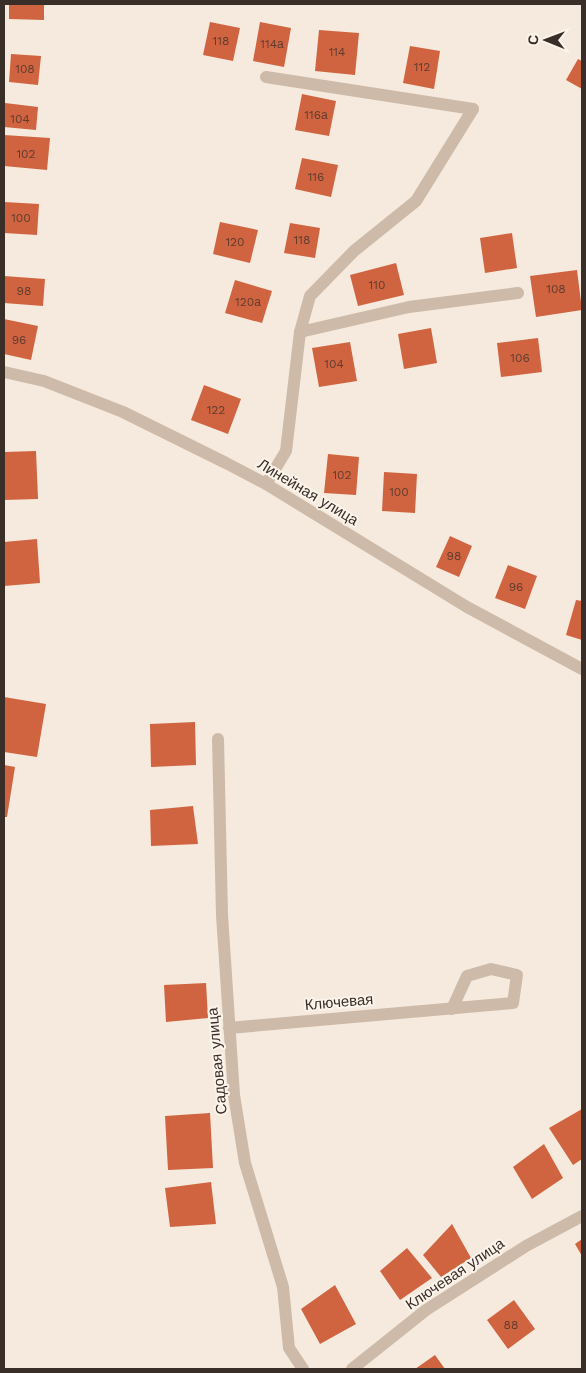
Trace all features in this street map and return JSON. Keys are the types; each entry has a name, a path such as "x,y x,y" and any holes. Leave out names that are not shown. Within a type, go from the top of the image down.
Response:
{"street":[{"path":"266,77 473,109 416,201 354,251 310,296 300,332 286,451 266,484"},
{"path":"300,332 409,307 518,293"},
{"name":"Линейная улица","path":"4,372 44,381 123,412 266,484 467,607 582,670"},
{"name":"Садовая улица","path":"218,739 222,915 234,1096 245,1163 283,1288 289,1348 303,1369"},
{"name":"Ключевая","path":"229,1028 452,1009 513,1003 517,975 491,969 467,976 452,1009"},
{"name":"Ключевая улица","path":"352,1369 426,1310 526,1246 582,1216"}],"building":[{"path":"9,4 44,4 44,20 9,19"},
{"path":"210,22 240,28 233,61 203,55"},
{"path":"260,22 291,28 284,67 253,61"},
{"path":"319,30 359,33 355,75 315,71"},
{"path":"410,46 440,51 434,89 403,83"},
{"path":"11,54 41,56 38,85 9,82"},
{"path":"578,59 582,61 582,89 566,80"},
{"path":"302,94 336,101 329,136 295,130"},
{"path":"5,103 38,107 36,130 4,127"},
{"path":"4,135 50,138 47,170 4,166"},
{"path":"302,158 338,165 331,197 295,189"},
{"path":"4,202 39,204 37,235 4,233"},
{"path":"220,222 258,230 250,263 213,254"},
{"path":"290,223 320,228 315,258 284,253"},
{"path":"512,233 517,268 485,273 480,238"},
{"path":"396,263 404,295 358,306 350,275"},
{"path":"577,270 582,310 536,317 530,276"},
{"path":"4,276 45,279 43,306 4,303"},
{"path":"235,280 272,291 262,323 225,313"},
{"path":"4,319 38,326 31,360 4,354"},
{"path":"431,328 437,363 404,369 398,334"},
{"path":"538,338 542,372 501,377 497,343"},
{"path":"350,342 357,381 319,387 312,348"},
{"path":"204,385 241,399 228,434 191,420"},
{"path":"36,451 38,499 4,500 4,452"},
{"path":"328,454 359,457 356,495 324,493"},
{"path":"384,472 417,474 415,513 382,511"},
{"path":"450,536 472,546 459,577 436,567"},
{"path":"37,539 40,583 4,586 4,542"},
{"path":"508,565 537,576 525,609 495,598"},
{"path":"576,600 582,601 582,640 566,635"},
{"path":"4,697 46,704 37,757 4,752"},
{"path":"195,722 196,765 151,767 150,724"},
{"path":"4,765 15,767 7,817 4,817"},
{"path":"193,806 198,844 151,846 150,810"},
{"path":"206,983 208,1018 166,1022 164,985"},
{"path":"582,1109 582,1159 573,1165 549,1128"},
{"path":"210,1113 213,1168 168,1170 165,1116"},
{"path":"544,1144 563,1178 532,1199 513,1167"},
{"path":"211,1182 216,1224 170,1227 165,1188"},
{"path":"452,1224 471,1258 441,1277 423,1255"},
{"path":"582,1239 582,1256 575,1244"},
{"path":"407,1248 432,1278 400,1300 380,1271"},
{"path":"335,1285 356,1324 320,1344 301,1309"},
{"path":"514,1300 535,1329 508,1349 487,1320"},
{"path":"435,1355 445,1369 415,1369"}]}
